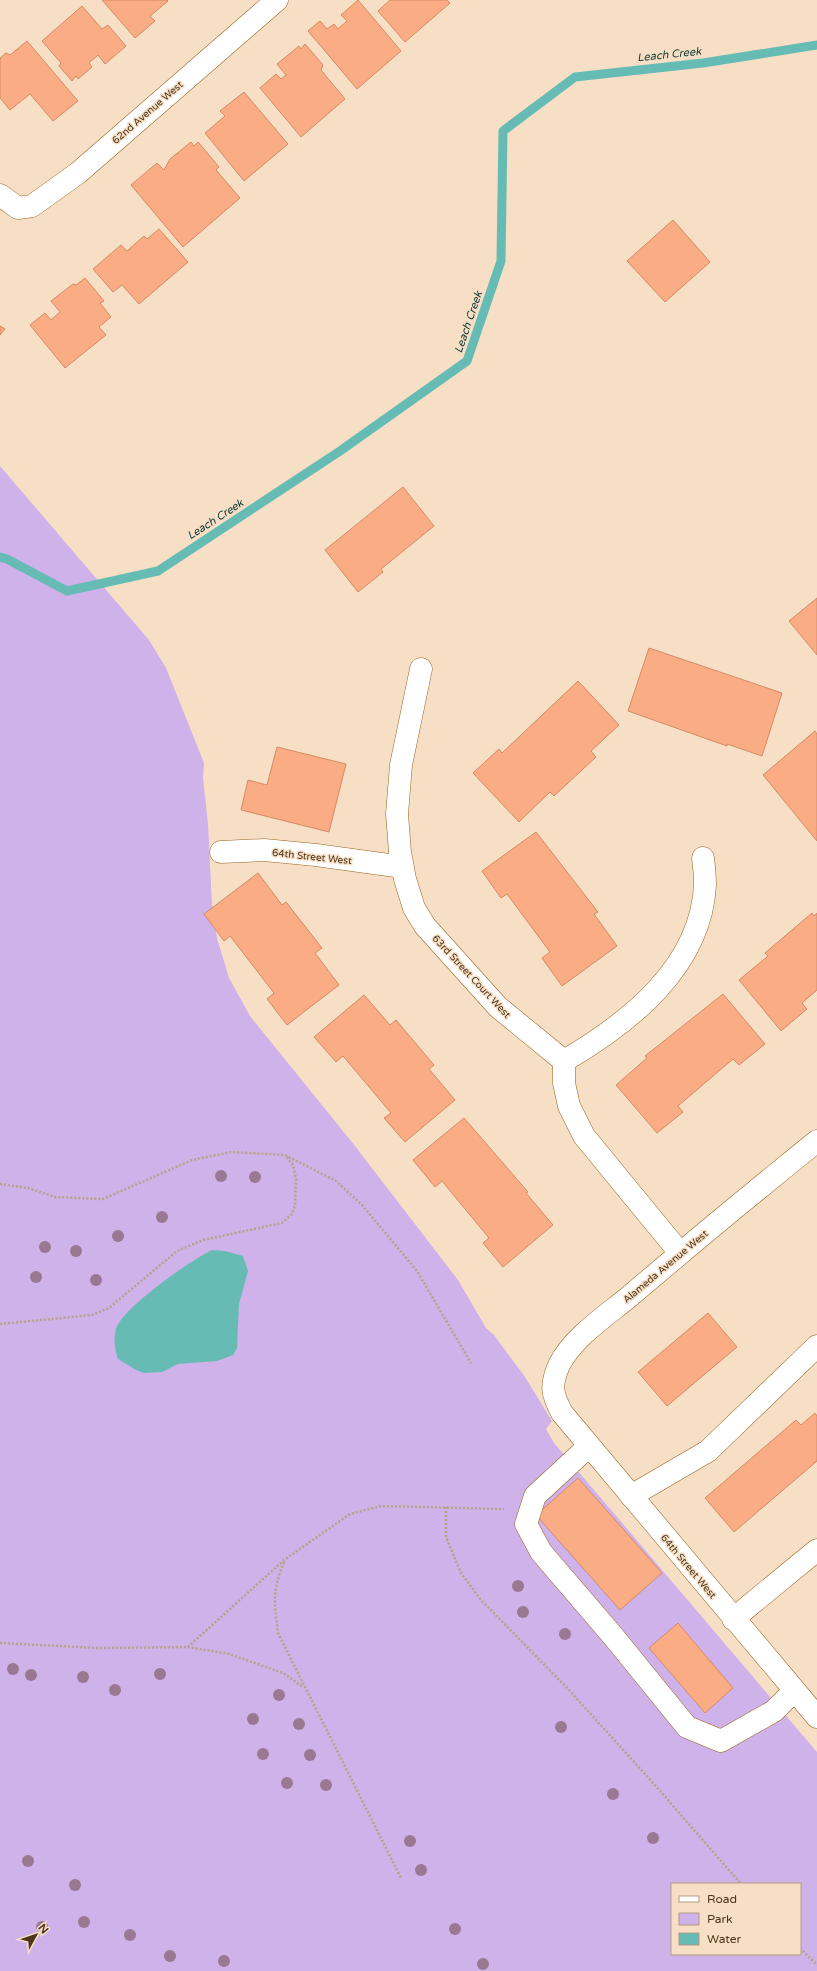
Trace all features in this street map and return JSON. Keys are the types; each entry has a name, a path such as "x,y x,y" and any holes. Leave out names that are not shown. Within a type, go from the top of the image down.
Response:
{"street":[{"name":"62nd Avenue West","path":"5,200 18,208 32,206 78,173 277,0"},
{"name":"63rd Street Court West","path":"421,669 401,764 397,814 403,867 414,908 425,926 498,1007 564,1061"},
{"name":"64th Street West","path":"221,852 271,851 316,855 403,867"},
{"path":"680,1253 584,1136 569,1106 564,1083 564,1061 628,1018 659,988 676,968 692,938 701,909 705,885 703,858"},
{"name":"Alameda Avenue West","path":"562,1413 553,1396 553,1382 560,1365 574,1344 680,1253 817,1141"},
{"path":"631,1496 708,1450 817,1346"},
{"name":"64th Street West","path":"562,1413 733,1619 817,1717"},
{"path":"589,1446 535,1496 526,1524 541,1552 613,1636 687,1727 722,1741 774,1711 794,1691"},
{"path":"733,1619 817,1550"}],"path":[{"path":"0,1184 28,1188 55,1197 103,1199 192,1160 231,1152 285,1154 336,1181 362,1205 417,1271 470,1363"},
{"path":"0,1324 92,1315 109,1308 177,1251 203,1240 282,1223 292,1214 295,1206 296,1179 293,1165 285,1154"},
{"path":"188,1647 284,1560 350,1514 381,1506 504,1509"},
{"path":"446,1507 446,1537 461,1573 481,1600 588,1712 740,1883"},
{"path":"284,1560 278,1577 274,1601 278,1633 401,1878"},
{"path":"0,1643 98,1648 188,1647 229,1654 283,1673 304,1687"},
{"path":"801,1949 817,1964"}],"green space":[{"path":"0,466 149,640 166,668 204,763 203,778 208,824 212,905 217,938 229,978 250,1016 355,1146 458,1280 486,1328 494,1335 525,1377 552,1421 546,1429 554,1443 817,1752 817,1971 0,1971"}],"water":[{"path":"212,1250 225,1251 243,1256 248,1271 239,1304 237,1348 233,1355 217,1361 178,1364 162,1372 144,1373 118,1359 115,1348 115,1337 116,1329 121,1320 143,1297 158,1285 202,1255"}],"building":[{"path":"102,0 168,1 150,16 155,21 135,38"},
{"path":"358,0 401,51 357,89 308,31 320,21 327,29 334,24 338,29 347,21 341,15"},
{"path":"390,0 447,0 450,3 405,42 378,11"},
{"path":"82,6 102,29 108,25 126,46 105,64 98,55 89,63 92,67 78,79 76,76 72,81 59,66 61,63 42,41"},
{"path":"27,41 78,101 53,121 30,94 10,110 0,98 0,58 6,53 10,55"},
{"path":"305,44 323,65 321,70 345,99 301,137 260,88 276,74 281,79 286,75 277,64 299,46 301,49"},
{"path":"244,92 288,144 244,181 205,133 225,116 220,111"},
{"path":"191,142 194,146 198,142 219,167 216,170 240,198 183,247 131,185 157,163 164,170 170,159"},
{"path":"673,220 710,262 665,302 627,261"},
{"path":"159,229 188,262 139,304 122,285 113,292 93,269 121,245 127,251 144,236 147,239"},
{"path":"85,278 104,301 100,303 111,317 99,327 106,335 65,368 30,325 45,313 51,320 60,312 51,301 73,284 76,285"},
{"path":"0,326 5,329 0,335"},
{"path":"403,487 434,526 381,569 383,572 358,592 325,550"},
{"path":"817,598 817,655 789,621"},
{"path":"649,648 782,693 762,756 727,744 727,746 628,711"},
{"path":"578,681 619,725 591,751 596,757 554,796 550,792 519,822 473,773 499,749 502,753"},
{"path":"815,731 817,734 817,841 763,775"},
{"path":"277,747 346,764 329,832 241,810 248,780 267,785"},
{"path":"536,832 598,912 594,914 617,946 562,986 542,958 550,952 507,894 501,898 482,871"},
{"path":"258,873 282,905 286,902 322,948 315,953 339,985 287,1025 267,999 274,993 230,936 224,941 204,914"},
{"path":"812,913 814,916 817,913 817,990 802,1003 807,1009 781,1031 739,980 768,956 765,953"},
{"path":"723,994 765,1044 739,1065 733,1059 678,1106 683,1112 657,1133 616,1085 647,1058 645,1056"},
{"path":"364,995 390,1025 396,1020 434,1065 429,1069 455,1100 405,1142 384,1118 391,1113 343,1056 336,1062 314,1037"},
{"path":"464,1118 528,1192 526,1193 553,1225 503,1267 483,1243 489,1238 442,1181 435,1187 413,1160"},
{"path":"708,1313 737,1347 667,1406 638,1372"},
{"path":"815,1413 817,1416 817,1461 734,1532 705,1498 796,1420 801,1425"},
{"path":"578,1478 662,1573 620,1610 536,1515"},
{"path":"678,1623 733,1688 705,1713 649,1648"}],"waterway":[{"name":"Leach Creek","path":"0,557 7,559 67,591 158,571 340,451 467,361 501,261 503,131 575,77 703,63 817,45"}]}
